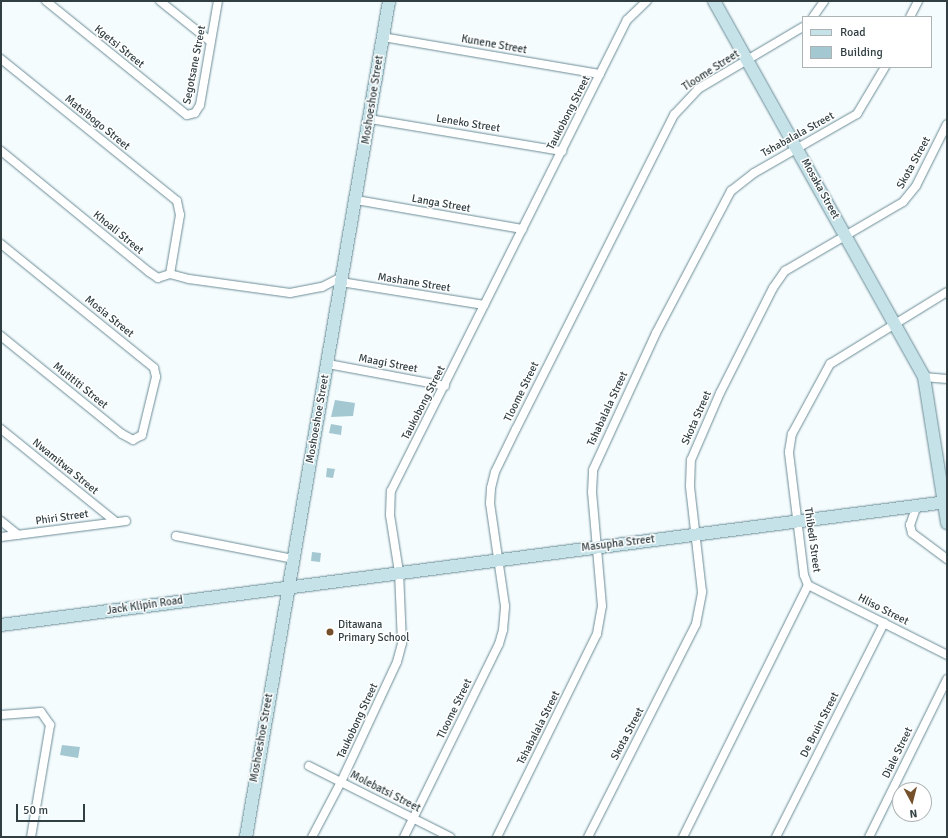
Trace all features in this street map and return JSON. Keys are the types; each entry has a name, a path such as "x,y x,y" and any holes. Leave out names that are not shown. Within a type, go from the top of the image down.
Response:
{"street":[{"name":"Kgetsi Street","path":"46,1 178,109"},
{"path":"160,1 211,42"},
{"name":"Segotsane Street","path":"178,109 191,115 200,106 218,1"},
{"name":"Moshoeshoe Street","path":"246,837 389,1"},
{"name":"Taukobong Street","path":"312,837 342,782 397,662 403,625 399,572 390,497 627,20 647,1"},
{"name":"Mosaka Street","path":"714,1 846,234 893,323 924,377 945,502 947,523"},
{"path":"814,16 824,1"},
{"path":"910,16 918,1"},
{"name":"Tloome Street","path":"404,837 499,644 505,606 501,559 493,523 491,488 495,472 516,429 674,115 698,90 802,28"},
{"name":"Kunene Street","path":"383,37 600,74"},
{"name":"Matsibogo Street","path":"1,59 180,204 170,274"},
{"name":"Tshabalala Street","path":"497,837 597,634 602,606 592,492 593,470 658,329 731,191 754,173 857,114 884,68"},
{"name":"Leneko Street","path":"370,118 562,151"},
{"name":"Skota Street","path":"588,837 696,624 702,592 697,534 690,486 691,460 720,393 778,280 797,262 893,209 910,196 947,124"},
{"name":"Khoali Street","path":"1,151 149,272 158,278 170,274"},
{"name":"Langa Street","path":"356,200 523,229"},
{"name":"Mosia Street","path":"1,244 154,368 156,378 145,429"},
{"path":"170,274 189,279 290,293 322,288 342,280"},
{"name":"Mashane Street","path":"342,280 484,306"},
{"name":"Thibedi Street","path":"683,837 808,585 789,452 792,434 830,364 893,323 947,292"},
{"name":"Mutititi Street","path":"1,336 122,434 136,440 145,429"},
{"name":"Maagi Street","path":"328,364 444,386"},
{"path":"924,377 947,379"},
{"name":"Nwamitwa Street","path":"1,429 116,522"},
{"name":"Masupha Street","path":"288,587 945,502"},
{"path":"917,505 910,525 912,533 947,559"},
{"path":"1,521 18,535"},
{"name":"Phiri Street","path":"1,537 126,521"},
{"path":"176,536 293,559"},
{"name":"Hliso Street","path":"808,585 947,655"},
{"name":"Jack Klipin Road","path":"1,626 288,587"},
{"name":"De Bruin Street","path":"776,837 884,623"},
{"name":"Diale Street","path":"869,837 947,679"},
{"path":"1,715 41,712 50,725 31,837"},
{"name":"Molebatsi Street","path":"309,766 450,837"}],"building":[{"path":"335,400 355,403 353,416 331,417"},
{"path":"331,424 342,426 341,435 329,433"},
{"path":"327,468 335,469 333,478 326,477"},
{"path":"312,552 321,553 320,562 311,561"},
{"path":"62,745 80,747 78,758 60,755"}],"place":[{"name":"Ditawana Primary School","path":"330,632"}]}
